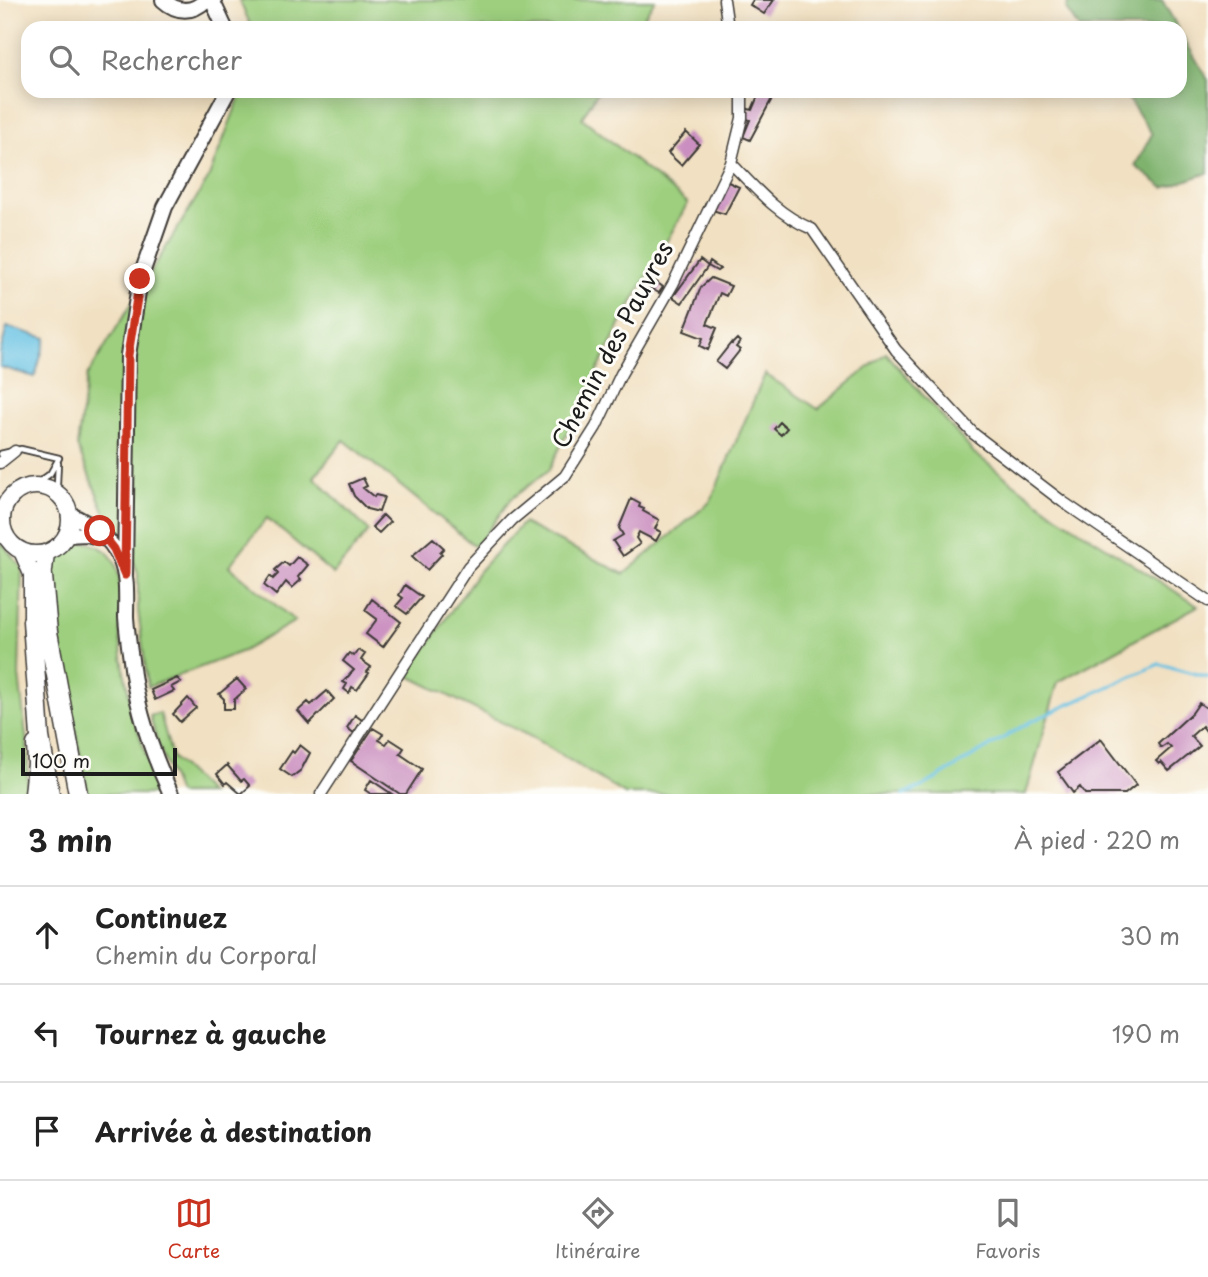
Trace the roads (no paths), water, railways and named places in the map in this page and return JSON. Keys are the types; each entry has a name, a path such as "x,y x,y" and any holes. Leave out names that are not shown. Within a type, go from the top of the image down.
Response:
{"highway":[{"path":"43,576 48,632 79,794"},
{"path":"33,621 40,737 50,794"}],"main road":[{"path":"33,486 44,487 59,495 69,514 70,525 58,546 46,553 34,554 22,551 7,539 1,528 2,508 15,493 33,486"},
{"path":"22,551 32,574 31,690 36,764 33,794"},
{"path":"46,553 40,624 42,686 47,734 59,794"}],"street":[{"path":"163,0 177,9 185,10 206,2 220,21"},
{"path":"724,0 727,21"},
{"path":"170,794 147,733 136,692 126,622 128,355 140,279 165,207 224,98"},
{"name":"Chemin des Pauvres","path":"321,794 468,567 512,520 565,476 596,427 621,374 673,284 731,163 742,118 742,98"},
{"path":"731,163 767,201 793,221 812,229 896,350 974,434 1063,502 1208,601"},
{"path":"0,463 15,451"},
{"path":"69,514 90,523 106,539 121,560 125,575"},
{"path":"66,535 87,534 106,539"}],"lane":[{"path":"0,454 20,449 59,458"},
{"path":"33,486 50,474 59,458"},
{"path":"59,458 59,495"}],"water":[{"path":"7,327 46,338 35,377 0,367 0,353"}],"waterway":[{"path":"904,794 922,787 1030,722 1159,664 1208,677"}]}
